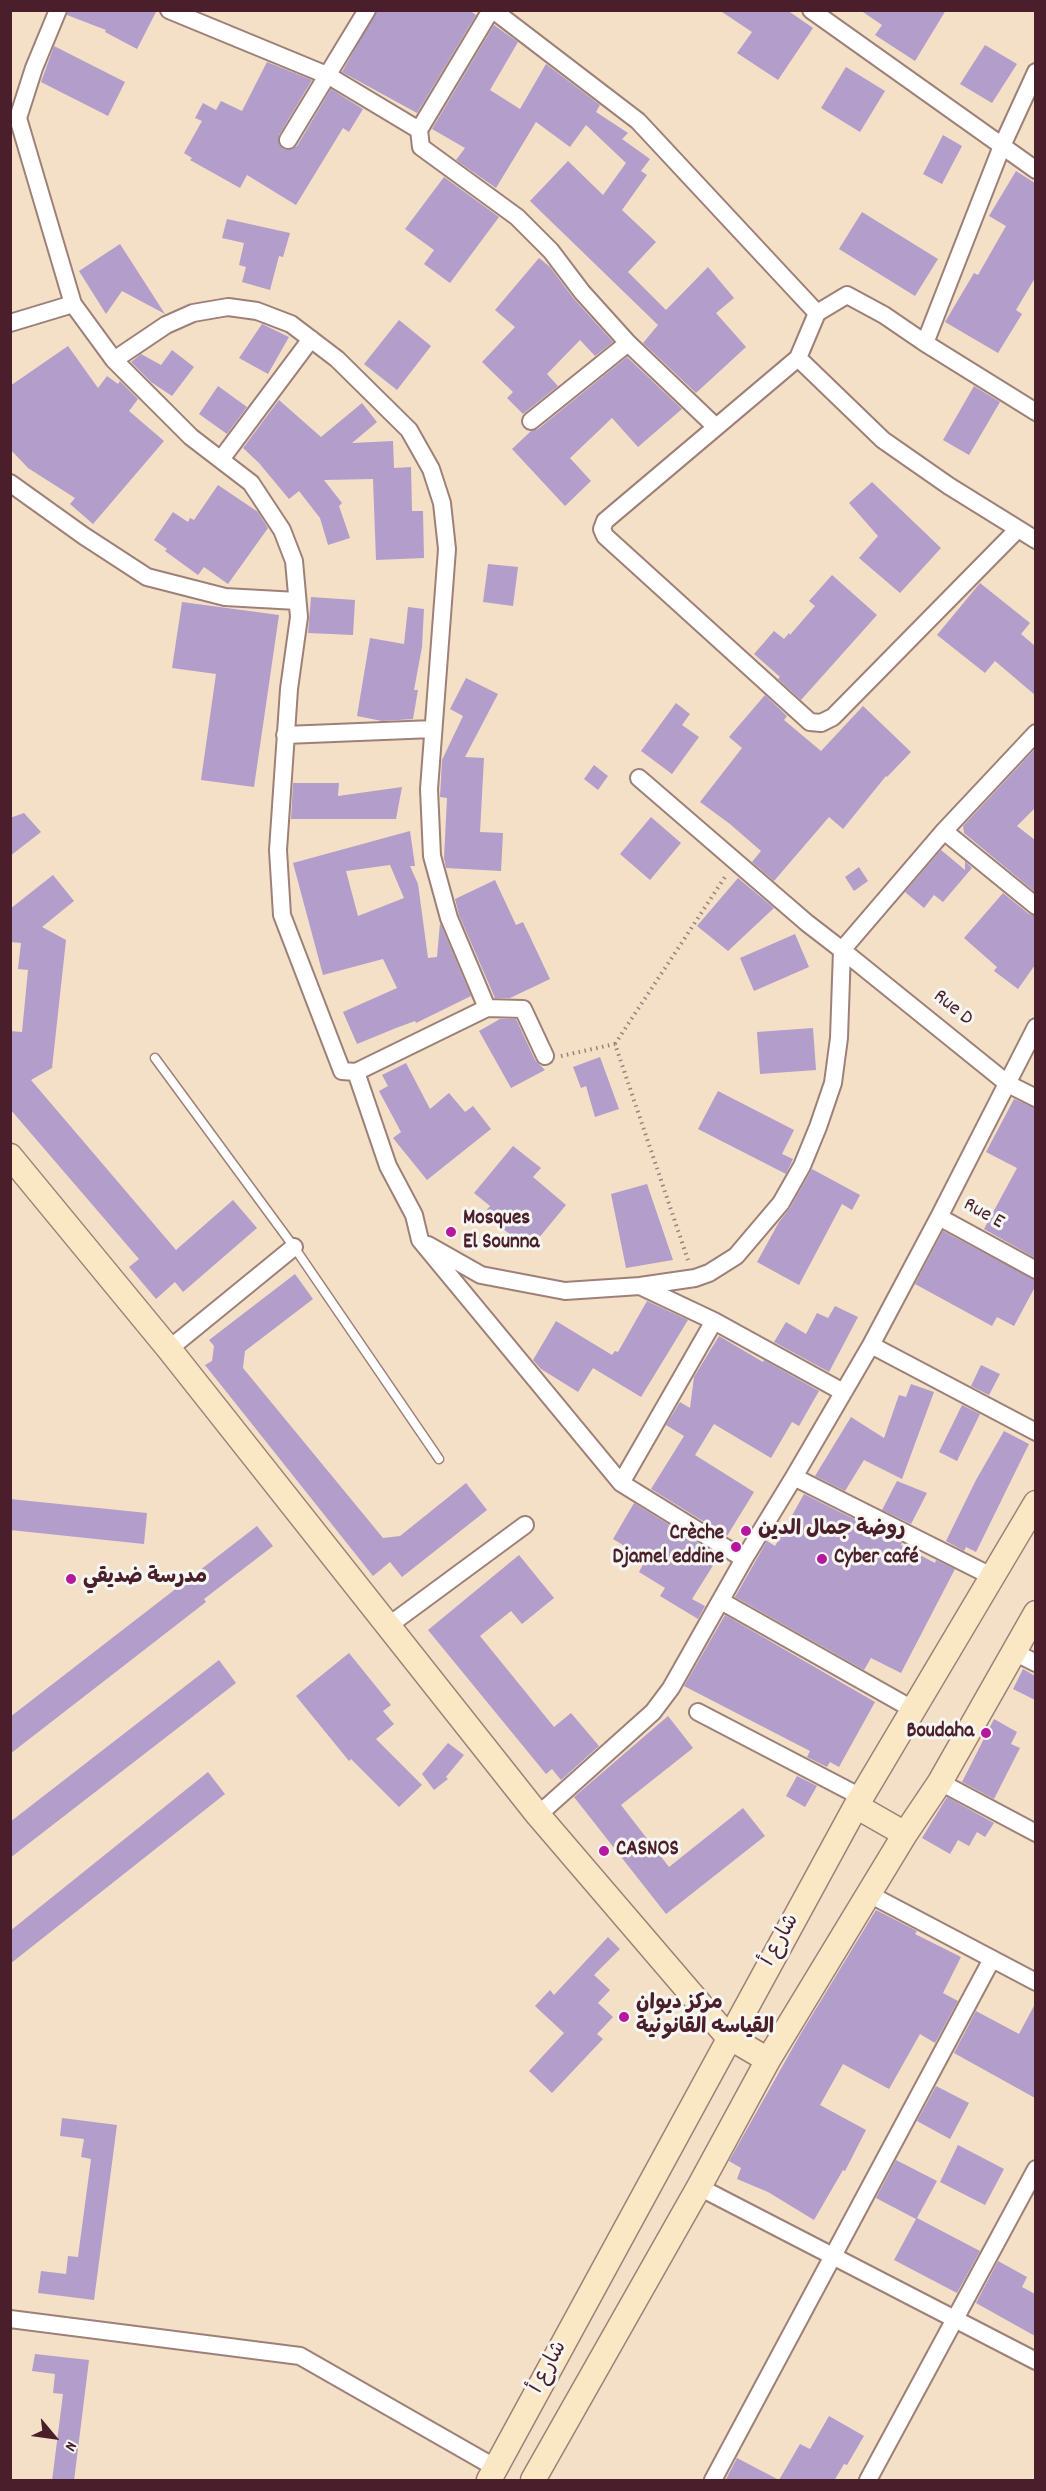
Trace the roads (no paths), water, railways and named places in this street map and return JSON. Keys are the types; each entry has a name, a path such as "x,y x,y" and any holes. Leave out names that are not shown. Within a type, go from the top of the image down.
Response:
{"street":[{"path":"58,10 34,68 18,118 74,304 114,360 192,437 222,458 251,483 282,530 294,561 298,618 285,735 278,850 282,915 342,1071 356,1072 487,1008 523,1009 545,1056"},
{"path":"169,10 329,76 419,130"},
{"path":"288,140 329,76 367,10"},
{"path":"716,427 628,344 582,292 551,251 517,217 421,147 419,130 492,10 638,121 817,313"},
{"path":"811,10 1035,170"},
{"path":"925,343 1002,146 1035,72"},
{"path":"1018,529 833,717 821,723 810,722 605,536 602,529 605,521 798,358 817,313 847,295 884,315 1035,412"},
{"path":"10,323 74,304"},
{"path":"114,360 166,325 194,313 228,307 257,311 291,324 337,359 409,430 431,469 442,502 447,549 429,789 432,856 450,918 487,1008"},
{"path":"222,458 311,339"},
{"path":"531,421 628,344"},
{"path":"798,358 883,440 949,486 1035,540"},
{"path":"10,483 84,536 147,577 225,597 297,601"},
{"path":"285,735 433,729"},
{"path":"420,1240 481,1275 566,1291 640,1286 694,1278 710,1273 742,1250 781,1203 802,1166 833,1083 839,1038 842,950 944,831 1035,733"},
{"name":"Rue D","path":"639,778 842,950 1008,1084 1035,1098"},
{"path":"944,831 1035,906"},
{"path":"538,1815 653,1712 671,1688 744,1558 795,1477 871,1345 1008,1084 1035,1027"},
{"path":"356,1072 388,1166 414,1215 420,1240 621,1483 744,1558"},
{"path":"10,1156 169,1349 538,1815 729,2037 768,2060"},
{"name":"Rue E","path":"939,1217 1035,1270"},
{"path":"169,1349 294,1247"},
{"path":"640,1286 714,1322 843,1392"},
{"path":"621,1483 714,1322"},
{"path":"871,1345 1035,1432"},
{"path":"795,1477 993,1577"},
{"name":"شارع أ","path":"492,2474 858,1802 1035,1503"},
{"path":"388,1626 525,1525"},
{"path":"721,1601 914,1710"},
{"name":"شارع أ","path":"533,2481 768,2060 905,1834 940,1782 1035,1613"},
{"path":"1014,1652 1035,1663"},
{"path":"698,1712 858,1802 905,1834"},
{"path":"940,1782 1035,1833"},
{"path":"869,1894 1035,1982"},
{"path":"713,2481 992,1959"},
{"path":"868,2481 1035,2169"},
{"path":"699,2187 1035,2361"},
{"path":"10,2319 300,2356 492,2474"}],"lane":[{"path":"155,1058 294,1247 439,1459"}],"place":[{"name":"Mosques El Sounna","path":"451,1232"},
{"name":"روضة جمال الدين","path":"746,1531"},
{"name":"Crèche Djamel eddine","path":"736,1547"},
{"name":"Cyber café","path":"822,1559"},
{"name":"مدرسة ضديقي","path":"71,1579"},
{"name":"Boudaha","path":"986,1733"},
{"name":"CASNOS","path":"604,1851"},
{"name":"مركز ديوان القياسه القانونية","path":"624,2017"}]}
